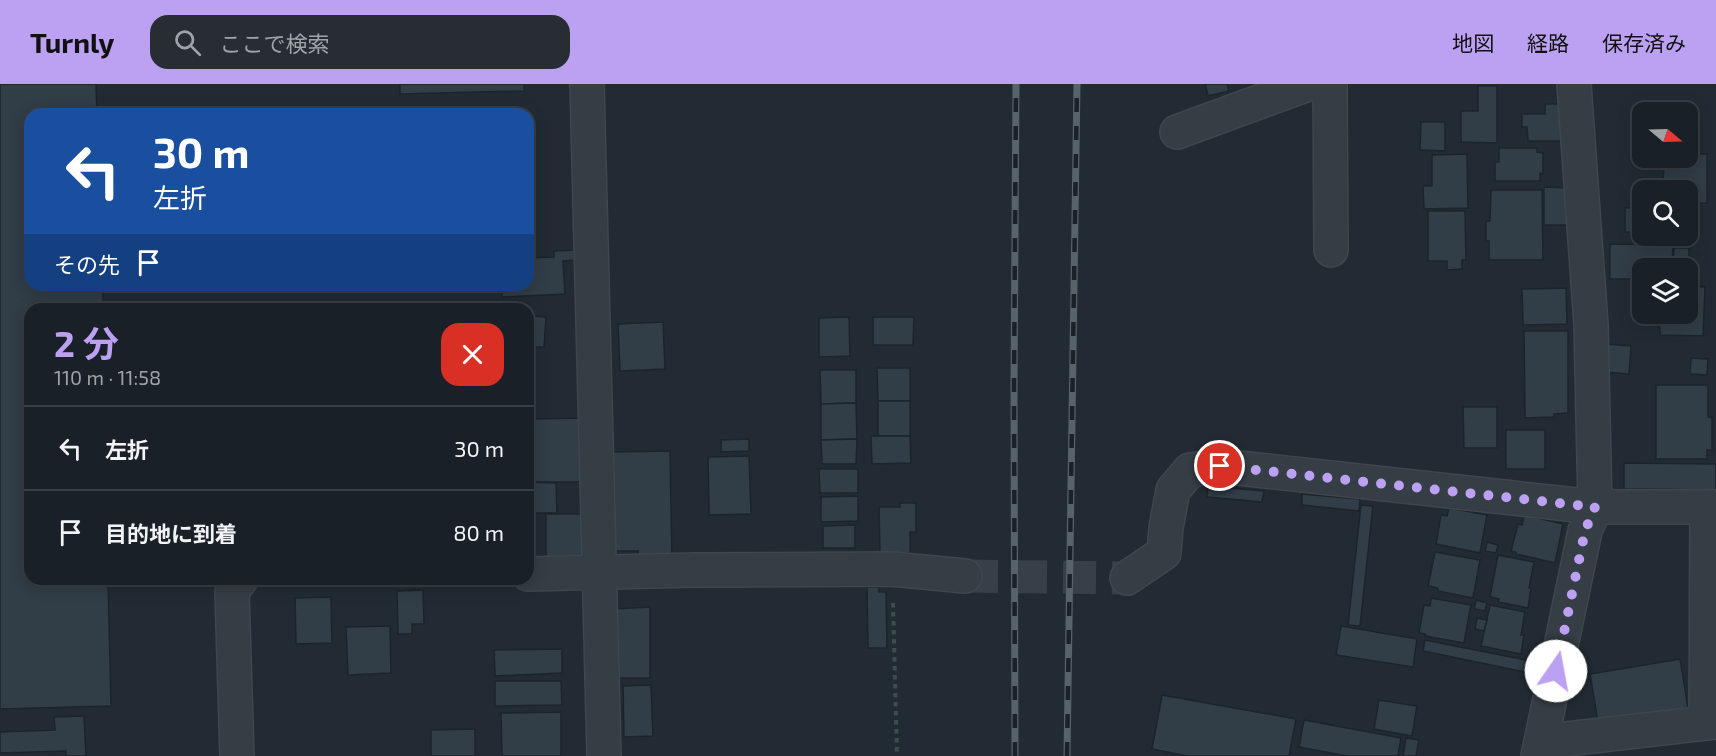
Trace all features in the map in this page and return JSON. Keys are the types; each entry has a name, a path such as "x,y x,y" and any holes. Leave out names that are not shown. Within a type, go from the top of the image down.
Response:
{"street":[{"path":"587,84 604,756"},
{"path":"1177,132 1308,84"},
{"path":"1330,84 1331,250"},
{"path":"1126,578 1164,554 1173,490 1190,470 1220,466 1595,507 1711,507 1711,722 1540,749 1585,531 1595,507 1591,325 1574,84"},
{"path":"534,574 892,569 965,576"},
{"path":"236,585 232,592 237,756"}],"path":[{"path":"892,569 897,756"}],"building":[{"path":"0,84 96,84 97,108 24,108 24,291 103,291 103,303 24,303 24,585 108,585 111,706 0,709"},
{"path":"400,84 524,84 524,91 400,94"},
{"path":"1205,84 1227,84 1229,91 1208,96"},
{"path":"1478,86 1497,86 1497,143 1461,142 1461,111 1478,111"},
{"path":"1545,104 1564,104 1564,141 1528,141 1527,127 1522,127 1522,114 1545,114"},
{"path":"1421,122 1445,122 1445,151 1420,150"},
{"path":"1499,148 1537,148 1537,152 1543,153 1543,174 1540,173 1540,181 1495,181 1495,162 1499,162"},
{"path":"1467,154 1468,208 1424,209 1423,186 1432,186 1432,155"},
{"path":"1698,154 1707,154 1707,203 1698,203 1698,180 1663,180 1664,168 1698,168"},
{"path":"1544,187 1570,188 1569,225 1544,225"},
{"path":"1491,190 1542,190 1543,260 1489,260 1486,221 1490,221"},
{"path":"1625,208 1632,208 1632,232 1625,232"},
{"path":"1428,211 1465,211 1466,260 1462,260 1462,269 1447,270 1447,261 1428,261"},
{"path":"1610,244 1673,246 1672,258 1632,258 1632,279 1610,279"},
{"path":"1674,248 1689,248 1689,258 1674,258"},
{"path":"576,250 576,260 563,261 565,294 502,297 502,291 534,291 534,258 554,257 554,251"},
{"path":"1698,287 1705,287 1703,336 1660,335 1659,324 1698,324"},
{"path":"1566,288 1567,324 1523,325 1522,289"},
{"path":"534,316 546,317 544,347 534,347"},
{"path":"849,317 850,356 819,357 819,318"},
{"path":"873,317 914,317 913,345 873,345"},
{"path":"663,322 665,369 620,371 618,324"},
{"path":"1524,331 1568,331 1568,413 1554,414 1554,417 1525,418"},
{"path":"1607,344 1631,346 1629,374 1605,372"},
{"path":"1691,358 1708,359 1707,375 1690,374"},
{"path":"877,368 910,368 910,401 878,401"},
{"path":"820,370 856,370 856,403 821,404"},
{"path":"1656,385 1708,385 1708,417 1712,417 1712,450 1707,450 1707,459 1656,459"},
{"path":"878,401 910,401 910,436 878,436"},
{"path":"856,403 857,439 821,440 821,404"},
{"path":"1463,407 1497,407 1497,448 1464,448"},
{"path":"583,418 583,482 534,482 534,419"},
{"path":"1506,430 1545,430 1545,469 1506,469"},
{"path":"871,436 910,436 911,463 872,464"},
{"path":"749,439 749,451 721,452 721,440"},
{"path":"857,439 856,464 822,464 821,440"},
{"path":"670,451 672,561 639,562 638,551 612,551 610,452"},
{"path":"749,456 751,514 709,515 708,457"},
{"path":"1624,463 1716,464 1716,490 1624,489"},
{"path":"819,469 858,469 858,493 820,493"},
{"path":"534,482 556,483 557,513 534,513"},
{"path":"1208,486 1264,491 1262,502 1207,497"},
{"path":"1302,494 1360,499 1359,511 1302,505"},
{"path":"858,496 858,521 821,522 821,497"},
{"path":"900,503 916,503 916,532 910,532 910,553 880,554 879,507 900,507"},
{"path":"1361,505 1373,506 1360,626 1348,625"},
{"path":"1449,508 1487,515 1480,553 1436,544 1441,515 1447,516"},
{"path":"546,514 585,514 585,557 546,557"},
{"path":"1524,515 1563,524 1555,563 1511,551 1518,524 1522,525"},
{"path":"855,525 855,548 823,548 823,526"},
{"path":"1487,542 1498,545 1496,553 1485,551"},
{"path":"1435,552 1480,560 1473,598 1438,591 1438,588 1428,586"},
{"path":"1498,555 1534,562 1528,608 1498,602 1499,599 1490,597"},
{"path":"867,587 879,587 879,592 886,592 887,648 868,648"},
{"path":"423,590 424,624 412,624 412,634 398,634 397,591"},
{"path":"331,597 332,643 296,644 295,598"},
{"path":"1431,598 1471,605 1464,643 1419,633 1424,605 1430,606"},
{"path":"1476,600 1487,603 1485,611 1474,609"},
{"path":"1490,605 1525,612 1521,635 1524,635 1521,654 1481,646"},
{"path":"650,607 650,678 612,678 613,609"},
{"path":"1477,618 1487,620 1484,631 1475,629"},
{"path":"390,626 391,673 348,675 346,627"},
{"path":"1341,626 1417,639 1413,667 1336,655"},
{"path":"1425,640 1541,663 1539,675 1423,651"},
{"path":"562,649 562,673 495,676 494,650"},
{"path":"1680,659 1688,708 1598,722 1590,674"},
{"path":"495,681 561,681 562,705 495,706"},
{"path":"651,685 653,736 624,737 623,686"},
{"path":"1162,695 1296,719 1289,756 1187,756 1152,749"},
{"path":"1379,700 1417,706 1412,736 1374,729"},
{"path":"561,712 561,756 502,756 501,713"},
{"path":"84,716 86,756 66,756 66,751 0,753 0,732 55,730 54,717"},
{"path":"1304,720 1401,738 1398,756 1347,756 1299,747"},
{"path":"475,729 475,756 431,756 431,730"},
{"path":"1406,738 1419,740 1416,756 1403,756"}],"tunnel":[{"path":"965,576 1127,578"}],"railway":[{"path":"1015,756 1016,84"},
{"path":"1067,756 1077,84"}],"route":[{"path":"1220,466 1595,507 1585,531 1556,671"}]}
